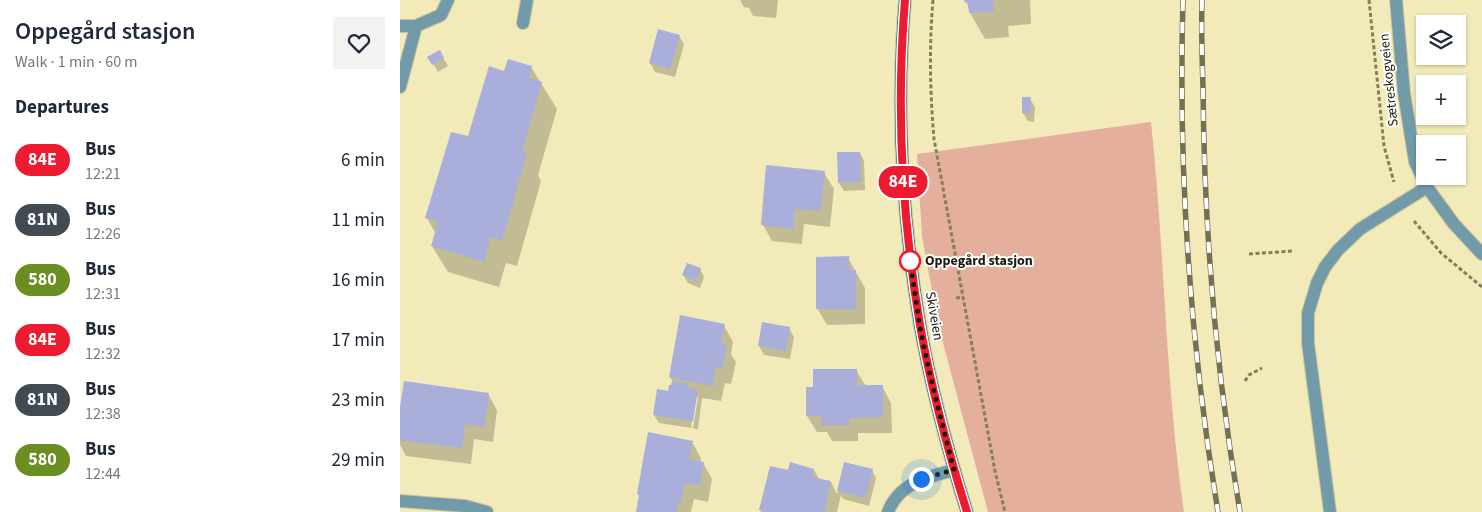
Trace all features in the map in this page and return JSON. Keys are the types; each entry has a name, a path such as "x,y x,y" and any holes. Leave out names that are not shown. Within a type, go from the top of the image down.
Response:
{"main road":[{"name":"Skiveien","path":"905,0 900,110 903,183 909,255 927,362 954,470 967,512"}],"street":[{"path":"400,26 416,26 441,15 448,0"},
{"path":"523,23 527,0"},
{"name":"Sætreskogveien","path":"1396,0 1404,93 1415,162 1427,187 1454,224 1482,254"},
{"path":"400,87 416,26"},
{"path":"1330,512 1308,343 1308,313 1317,283 1325,266 1338,250 1360,229 1427,187"},
{"path":"888,512 891,504 907,486 921,479 954,470"},
{"path":"400,501 465,506 487,512"}],"path":[{"path":"933,0 930,37 930,93 934,139 995,471 1005,512"},
{"path":"1249,254 1293,251"},
{"path":"956,298 963,297"},
{"path":"1245,381 1249,375 1262,368"}],"shaded area":[{"path":"1151,122 1173,415 1184,512 988,512 938,324 922,236 917,154"}],"building":[{"path":"964,0 993,0 994,11 969,13 968,2 965,3"},
{"path":"658,29 680,35 670,69 649,63"},
{"path":"440,50 444,58 432,65 427,57"},
{"path":"508,59 532,66 529,78 542,82 522,152 527,153 502,241 491,237 484,262 431,246 438,222 425,218 451,132 468,136 489,66 504,71"},
{"path":"1022,97 1031,97 1030,114 1022,113"},
{"path":"837,152 860,152 861,182 838,183"},
{"path":"766,165 825,171 821,211 795,209 793,229 761,225"},
{"path":"849,256 849,270 856,270 856,309 816,309 816,257"},
{"path":"687,263 701,268 696,281 682,275"},
{"path":"680,315 725,324 721,344 727,345 722,368 716,367 713,386 669,377"},
{"path":"762,322 790,327 786,351 758,346"},
{"path":"813,369 857,369 857,385 883,385 883,417 849,418 849,425 821,425 821,416 806,416 806,387 813,387"},
{"path":"404,381 489,393 484,427 465,424 462,448 400,440 400,407"},
{"path":"672,381 688,384 688,388 698,390 693,421 653,415 657,389 668,391"},
{"path":"648,432 693,441 689,459 704,462 699,486 685,483 681,502 678,502 677,512 636,512 639,495 637,494"},
{"path":"790,462 814,469 812,477 831,481 824,512 767,512 759,510 770,466 788,470"},
{"path":"844,462 873,469 865,498 837,491"}],"railway":[{"path":"1183,0 1182,128 1188,257 1200,385 1218,512"},
{"path":"1202,0 1204,140 1209,247 1224,407 1240,512"}],"bus line":[{"name":"84E","path":"905,0 902,29 900,110 903,183 909,255 920,326 935,397 967,512"}],"place":[{"name":"Oppegård stasjon","path":"910,261"}],"route":[{"path":"910,261 909,255 927,362 954,470 921,479"}]}
